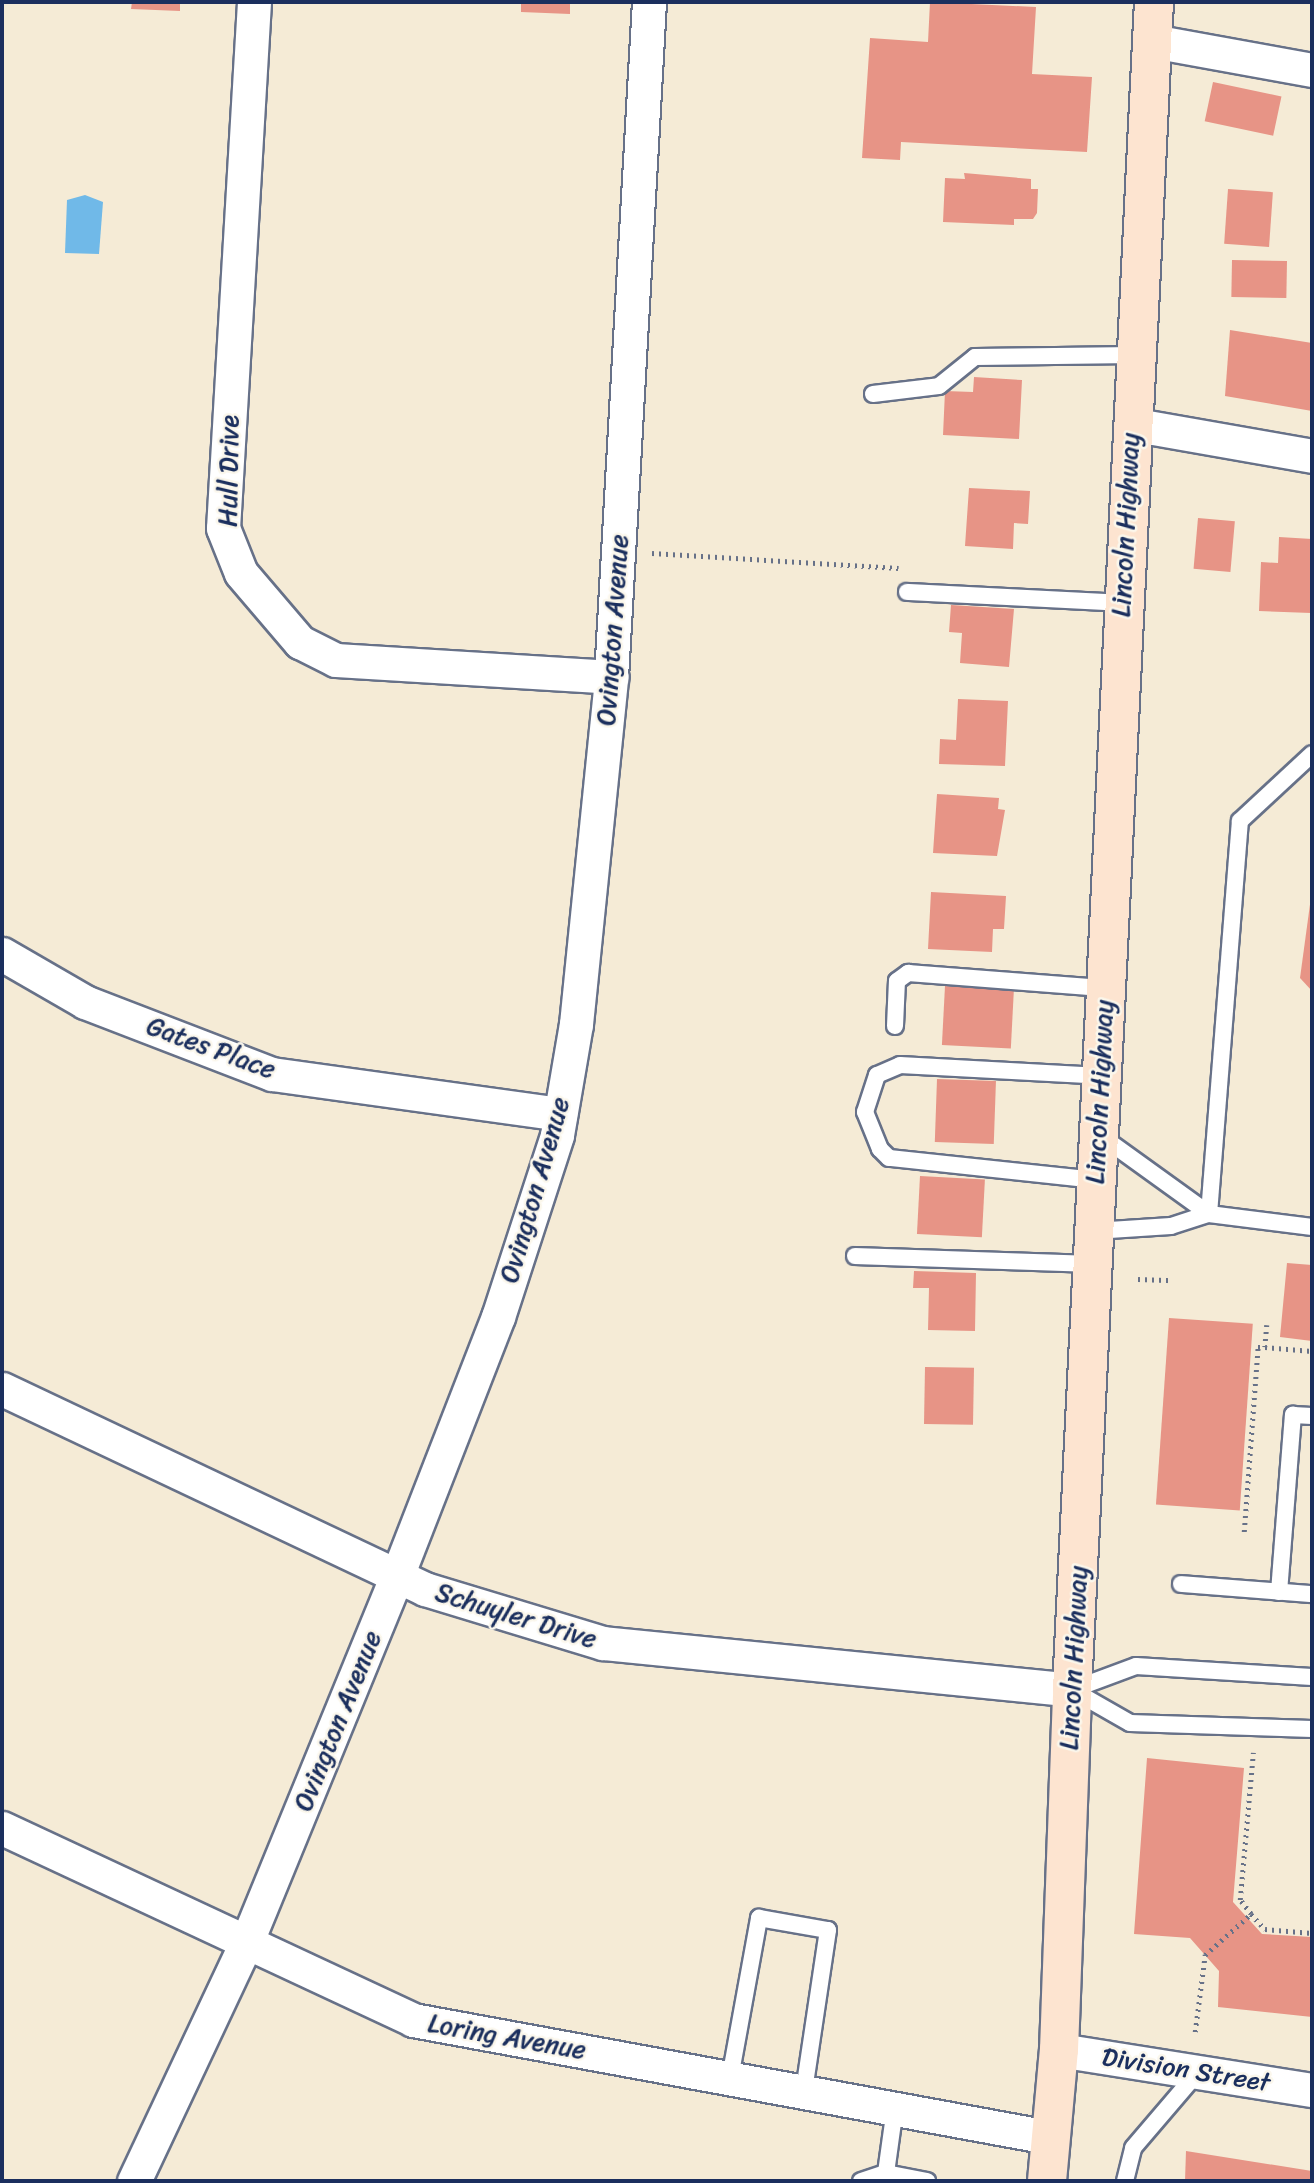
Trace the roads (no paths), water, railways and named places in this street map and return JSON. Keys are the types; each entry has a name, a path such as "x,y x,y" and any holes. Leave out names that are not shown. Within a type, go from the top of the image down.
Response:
{"main road":[{"name":"Lincoln Highway","path":"1047,2181 1048,2137 1059,2050 1072,1690 1122,603 1154,2"}],"street":[{"name":"Hull Drive","path":"254,2 223,528 241,573 300,642 336,660 611,677"},
{"name":"Ovington Avenue","path":"134,2181 247,1941 397,1576 498,1317 561,1114 576,1024 611,677 649,2"},
{"path":"1152,41 1312,70"},
{"path":"1131,424 1312,456"},
{"name":"Gates Place","path":"2,954 85,1002 272,1074 561,1114"},
{"name":"Schuyler Drive","path":"2,1390 425,1589 603,1643 1072,1690"},
{"name":"Loring Avenue","path":"2,1828 413,2020 1048,2137"},
{"name":"Division Street","path":"1059,2050 1312,2090"}],"lane":[{"path":"873,394 939,386 975,357 1135,355"},
{"path":"907,592 1122,603"},
{"path":"1209,1214 1240,821 1312,754"},
{"path":"895,1026 897,981 908,973 1105,988"},
{"path":"1096,1180 889,1158 880,1149 865,1112 877,1075 900,1065 1101,1076"},
{"path":"1098,1135 1209,1214"},
{"path":"855,1256 1093,1248 1209,1214 1312,1227"},
{"path":"1279,1592 1293,1415 1312,1416"},
{"path":"1181,1584 1312,1594"},
{"path":"1072,1690 1136,1666 1312,1676"},
{"path":"1072,1690 1130,1723 1312,1729"},
{"path":"730,2078 759,1918 828,1930 804,2090"},
{"path":"1125,2181 1133,2148 1198,2072"},
{"path":"886,2173 895,2108"},
{"path":"861,2181 886,2173 927,2181"}],"water":[{"path":"85,195 103,202 99,254 65,253 67,200"}]}
